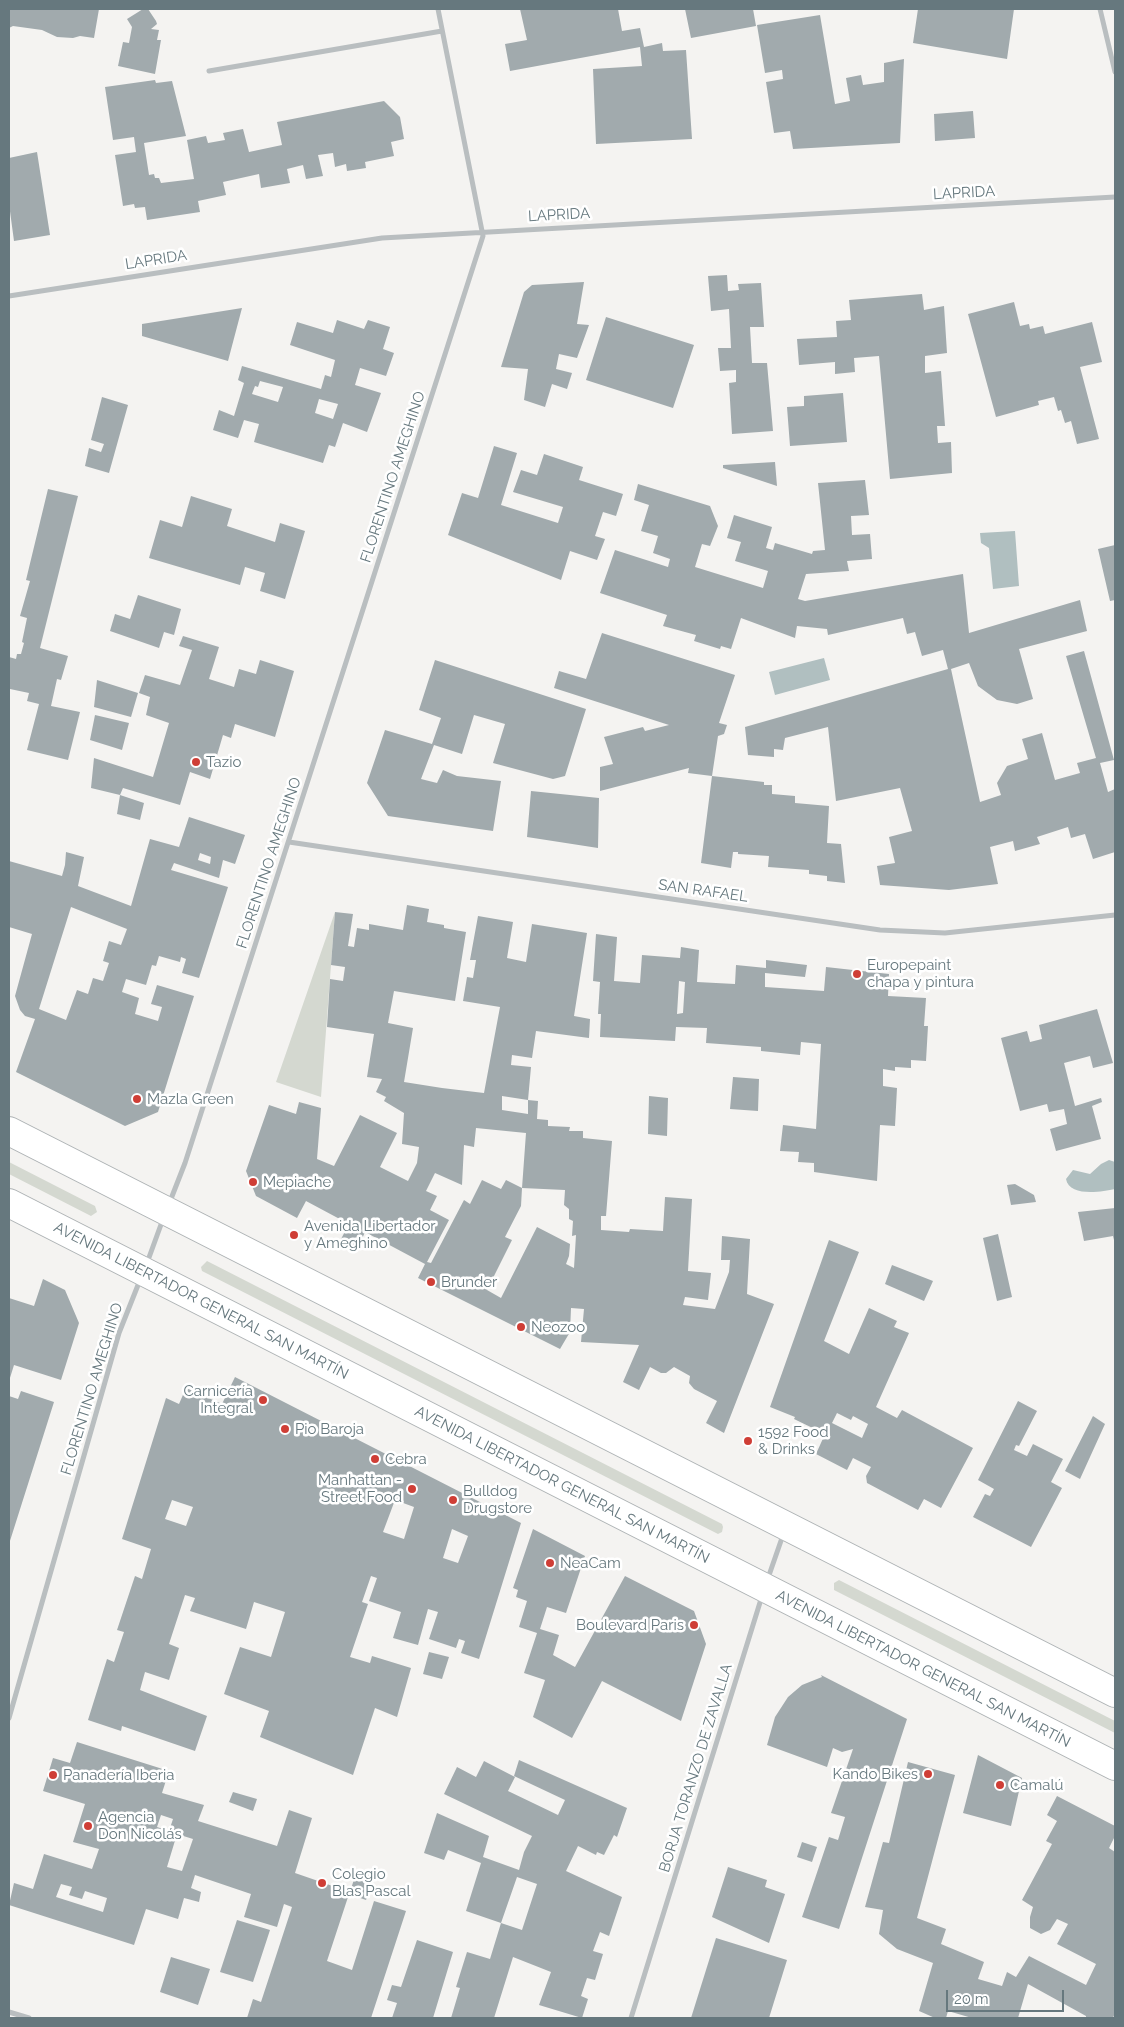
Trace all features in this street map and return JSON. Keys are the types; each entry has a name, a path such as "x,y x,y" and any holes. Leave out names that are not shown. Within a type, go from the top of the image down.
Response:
{"main road":[{"path":"9,1131 1115,1693"},
{"name":"AVENIDA LIBERTADOR GENERAL SAN MARTÍN","path":"9,1204 1115,1766"}],"street":[{"name":"FLORENTINO AMEGHINO","path":"9,1718 119,1333 185,1163 484,236 438,9"},
{"path":"1100,9 1115,72"},
{"path":"209,71 442,31"},
{"name":"LAPRIDA","path":"9,296 382,238 1115,197"},
{"name":"SAN RAFAEL","path":"289,842 895,932 945,933 1115,915"},
{"name":"BORJA TORANZO DE ZAVALLA","path":"631,2018 786,1526"},
{"path":"9,2012 29,2018"}],"shaded area":[{"path":"1015,531 1019,586 993,589 989,548 981,543 980,533"},
{"path":"824,658 830,680 775,695 769,672"},
{"path":"335,912 321,1097 276,1082"},
{"path":"1109,1160 1115,1162 1115,1189 1086,1192 1073,1189 1068,1185 1066,1179 1073,1170 1090,1174 1101,1164"},
{"path":"9,1162 95,1206 97,1212 91,1216 9,1174"},
{"path":"207,1261 722,1524 722,1532 718,1534 202,1271 201,1267"},
{"path":"839,1580 1115,1721 1115,1733 834,1590 834,1583"}],"building":[{"path":"9,9 99,9 94,38 80,36 73,38 57,37 42,30 13,26 9,28"},
{"path":"143,9 148,9 156,21 157,24 151,29 159,30 157,40 161,40 155,74 118,66 123,42 129,43 132,27 127,19"},
{"path":"520,9 618,9 622,31 640,28 644,47 662,43 663,51 686,50 692,139 596,144 593,69 642,66 640,47 510,71 505,44 527,40"},
{"path":"685,9 753,9 756,26 691,38"},
{"path":"918,9 1014,9 1007,59 913,43"},
{"path":"820,15 835,104 850,101 846,78 861,75 863,85 884,82 884,63 904,59 900,143 793,149 790,131 774,133 766,82 783,79 782,70 765,73 757,25"},
{"path":"155,80 156,83 172,81 186,136 144,143 149,175 154,174 155,178 159,178 161,183 194,179 187,140 206,136 208,143 225,140 223,133 243,129 249,152 282,145 277,122 384,101 400,117 404,139 391,142 394,156 365,162 366,168 347,171 346,164 335,167 333,153 318,155 323,176 306,179 303,165 287,169 290,183 261,188 259,174 223,182 226,195 198,201 200,212 147,220 145,207 135,208 134,204 123,206 115,155 136,152 134,137 113,140 105,87"},
{"path":"973,111 975,138 935,141 934,114"},
{"path":"37,152 50,235 14,241 9,204 9,158"},
{"path":"727,275 728,291 739,290 738,284 761,283 764,327 750,327 752,363 767,363 773,431 732,434 729,383 736,382 736,370 720,371 718,348 731,348 729,309 711,311 708,276"},
{"path":"584,282 577,324 589,325 577,358 559,354 556,369 572,373 567,389 552,384 545,407 524,400 528,369 501,367 524,292 532,285"},
{"path":"922,294 924,310 944,306 947,353 925,356 925,373 941,371 945,426 937,426 938,443 951,442 952,473 890,479 879,356 854,358 855,372 835,374 835,362 799,365 797,339 837,337 836,321 851,320 849,300"},
{"path":"1014,302 1020,326 1029,324 1030,329 1043,326 1045,334 1092,322 1102,362 1080,367 1099,439 1077,444 1071,421 1065,423 1061,410 1058,411 1054,397 1038,401 1039,405 996,417 968,314"},
{"path":"242,308 228,361 142,336 142,324"},
{"path":"606,317 694,345 673,408 586,380"},
{"path":"337,320 364,329 368,320 390,327 383,349 394,353 386,376 360,368 355,385 381,393 367,432 343,423 335,447 329,445 323,463 254,442 259,424 244,420 238,438 213,430 219,410 234,416 244,383 238,380 242,366 321,389 325,375 331,377 335,360 290,345 297,322 333,333","holes":["260,381 283,387 278,402 252,394 255,386 258,387","319,399 338,404 333,419 315,413"]},
{"path":"843,393 847,442 790,446 787,407 804,406 804,396"},
{"path":"102,397 128,405 109,473 85,466 89,448 101,452 104,444 91,440"},
{"path":"494,446 517,453 501,505 558,523 563,507 513,492 521,470 537,475 544,454 583,467 579,480 623,494 616,516 603,512 595,536 605,539 597,560 570,551 561,580 448,535 462,493 478,498"},
{"path":"775,462 777,486 723,468 723,465"},
{"path":"865,480 869,515 851,516 852,535 870,534 872,559 847,561 849,571 806,574 798,599 805,601 963,574 969,633 1080,600 1087,631 1019,649 1033,699 1017,704 997,700 978,686 969,663 951,669 980,802 1001,795 997,783 1007,766 1028,759 1022,739 1042,733 1055,780 1080,773 1077,763 1096,758 1066,656 1084,651 1114,760 1100,763 1108,792 1115,789 1115,852 1093,859 1085,834 1071,838 1068,827 1037,837 1040,844 1015,851 1013,841 990,847 998,884 949,890 880,885 877,866 895,863 889,837 912,831 900,788 836,801 828,727 785,738 783,750 774,749 774,757 748,755 745,727 948,669 943,650 922,656 915,632 907,634 903,618 828,635 827,629 797,626 795,638 741,618 731,649 721,646 720,649 694,641 696,635 663,626 667,615 600,593 615,550 668,567 670,559 653,553 658,536 641,531 649,505 634,500 638,484 710,506 718,526 710,546 702,544 695,567 763,588 768,571 735,561 741,542 727,538 734,515 772,527 766,548 773,550 775,543 812,554 813,551 825,550 818,483"},
{"path":"48,489 78,496 40,648 68,656 61,680 57,679 51,706 80,712 68,760 27,750 39,704 27,701 29,693 10,689 9,685 9,657 16,659 17,654 21,654 24,643 22,642 27,618 20,616 30,581 26,580"},
{"path":"191,496 232,509 227,526 275,542 280,523 305,531 285,599 260,591 265,573 245,567 240,585 149,558 160,520 182,527"},
{"path":"1115,545 1115,600 1110,601 1098,549"},
{"path":"138,595 181,609 174,635 164,632 159,648 110,631 115,614 130,619"},
{"path":"602,633 735,675 719,723 727,725 724,734 718,736 712,776 688,773 689,768 600,791 600,767 613,764 604,737 643,727 645,731 669,725 554,688 559,671 586,679"},
{"path":"183,636 219,647 209,679 234,687 239,669 256,674 260,660 294,671 275,737 235,724 231,738 223,735 210,779 190,772 180,805 123,788 120,795 91,788 94,758 153,777 169,723 146,715 150,697 139,693 145,675 180,685 192,650 179,646"},
{"path":"435,660 586,709 565,776 553,779 493,763 505,724 474,715 462,754 434,745 421,779 437,783 443,770 457,776 501,781 493,831 388,816 367,783 385,730 432,744 441,718 419,710"},
{"path":"97,680 138,693 131,717 94,707"},
{"path":"95,715 129,723 122,750 90,740"},
{"path":"712,776 764,782 764,785 772,785 772,794 795,796 795,803 829,806 827,843 841,844 845,883 827,881 827,876 809,874 809,870 768,867 769,856 733,852 731,868 701,863"},
{"path":"531,791 599,798 598,848 527,837"},
{"path":"120,795 144,803 140,820 117,814"},
{"path":"189,817 245,835 235,864 223,860 219,878 174,863 171,870 228,887 199,978 182,973 186,959 181,957 180,962 159,956 156,966 152,965 146,985 126,979 122,992 139,998 135,1014 158,1021 162,1007 151,1004 157,985 194,996 158,1112 125,1126 16,1072 35,1019 25,1016 20,1010 15,996 32,934 9,927 9,861 62,876 66,852 84,857 78,886 131,906 150,839 179,847","holes":["200,853 211,857 210,864 198,860","71,907 127,929 121,945 109,941 103,961 109,963 103,981 93,978 88,994 77,990 66,1020 39,1009"]},
{"path":"407,905 429,909 427,922 444,925 444,928 466,932 455,1001 394,991 388,1023 413,1028 404,1082 484,1093 500,1007 463,1001 467,977 473,978 476,960 470,960 478,916 513,922 507,958 526,962 532,924 587,933 574,1016 590,1019 589,1038 536,1031 532,1058 512,1055 511,1065 531,1067 528,1100 538,1101 537,1119 548,1120 548,1126 570,1127 569,1131 583,1131 583,1138 612,1141 606,1216 601,1216 601,1230 629,1232 630,1229 663,1231 665,1197 692,1199 688,1271 711,1273 708,1300 685,1297 683,1305 715,1309 729,1272 730,1260 721,1260 722,1236 750,1239 747,1294 774,1304 724,1433 706,1423 717,1401 694,1389 689,1383 690,1376 674,1367 666,1373 661,1373 650,1367 639,1390 623,1382 639,1345 581,1342 584,1309 571,1308 570,1332 560,1349 418,1278 425,1264 365,1232 358,1248 341,1239 349,1224 306,1201 297,1218 256,1196 246,1171 269,1105 296,1114 299,1102 321,1108 317,1159 334,1166 360,1115 397,1133 380,1167 408,1181 417,1163 419,1147 402,1144 404,1113 384,1101 386,1097 376,1092 382,1079 367,1077 374,1034 327,1027 330,979 343,981 345,967 331,965 335,912 353,914 348,946 354,947 357,928 369,930 369,924 403,930","holes":["502,1096 528,1100 528,1114 502,1110","476,1128 526,1133 522,1188 506,1180 501,1189 482,1180 470,1204 464,1200 431,1263 427,1262 449,1220 430,1210 437,1196 426,1191 435,1173 462,1185 464,1145 474,1147","522,1188 565,1190 564,1205 569,1209 569,1219 573,1221 572,1236 576,1235 574,1268 566,1264 570,1244 537,1227 501,1298 487,1290 512,1240 505,1237 521,1206"]},
{"path":"596,934 617,937 614,981 640,983 642,955 680,958 681,947 699,950 697,982 735,984 736,965 766,968 766,960 807,965 805,977 765,973 765,987 824,991 826,967 889,974 888,996 926,998 924,1026 928,1026 926,1061 911,1060 911,1068 895,1067 895,1071 883,1069 883,1086 897,1088 895,1126 880,1125 877,1181 814,1172 814,1163 798,1162 799,1152 780,1151 783,1125 816,1129 821,1044 801,1042 800,1055 761,1051 761,1047 706,1043 707,1028 676,1027 675,1041 600,1037 601,1014 598,1014 600,982 593,981","holes":["679,981 685,982 683,1013 677,1014"]},
{"path":"1097,1009 1113,1063 1093,1068 1090,1056 1064,1063 1075,1106 1101,1098 1102,1102 1092,1106 1101,1139 1056,1151 1050,1129 1067,1124 1064,1109 1049,1112 1047,1104 1020,1111 1001,1038 1027,1031 1030,1042 1042,1039 1039,1025"},
{"path":"733,1077 759,1079 758,1111 730,1109"},
{"path":"649,1096 668,1098 667,1136 648,1134"},
{"path":"1015,1184 1034,1195 1036,1202 1011,1205 1007,1185"},
{"path":"1115,1208 1115,1244 1113,1236 1084,1241 1078,1212"},
{"path":"998,1234 1012,1297 997,1301 983,1238"},
{"path":"829,1240 859,1252 824,1341 849,1354 869,1308 897,1321 894,1327 909,1333 876,1407 897,1418 902,1410 973,1448 941,1508 924,1499 918,1510 867,1483 866,1476 871,1467 853,1458 847,1470 816,1454 825,1434 794,1419 795,1417 770,1407","holes":["837,1413 851,1420 853,1416 868,1424 862,1438 832,1423"]},
{"path":"892,1265 933,1281 924,1301 885,1284"},
{"path":"43,1279 65,1290 79,1323 61,1380 14,1365 9,1381 9,1298 34,1306"},
{"path":"235,1377 521,1523 479,1659 461,1653 465,1641 459,1639 456,1648 429,1639 438,1612 428,1609 418,1645 393,1638 401,1612 369,1601 377,1578 371,1576 362,1602 368,1604 350,1657 370,1663 372,1656 411,1668 397,1717 375,1708 353,1775 260,1737 269,1711 224,1694 240,1647 271,1657 285,1612 254,1602 246,1629 190,1611 195,1598 185,1595 169,1644 179,1648 169,1680 145,1672 140,1690 207,1716 195,1751 122,1726 121,1731 88,1720 107,1659 114,1662 124,1632 117,1630 135,1576 142,1579 151,1549 122,1539 166,1398 179,1404 186,1388 222,1404","holes":["172,1500 193,1507 186,1526 165,1519","395,1500 414,1507 404,1539 383,1532","452,1529 468,1536 458,1563 443,1558"]},
{"path":"21,1391 54,1402 9,1544 9,1396 18,1399"},
{"path":"1018,1401 1037,1411 1019,1446 1016,1445 1014,1450 1027,1456 1033,1444 1063,1459 1051,1482 1062,1488 1031,1547 973,1517 985,1494 990,1496 994,1489 978,1480"},
{"path":"1093,1416 1105,1424 1080,1479 1065,1471"},
{"path":"533,1529 585,1556 566,1613 547,1607 540,1629 559,1635 553,1655 575,1667 625,1576 694,1611 706,1644 681,1721 602,1681 572,1738 533,1717 545,1680 524,1673 537,1633 519,1627 527,1601 516,1597 518,1590 513,1588"},
{"path":"429,1652 449,1657 442,1679 423,1674"},
{"path":"821,1675 907,1719 839,1929 802,1917 829,1837 838,1840 845,1817 831,1813 853,1749 842,1752 833,1748 827,1767 767,1745 775,1717 788,1697 802,1685 822,1677"},
{"path":"77,1742 169,1771 162,1793 204,1805 198,1821 277,1846 289,1810 312,1818 295,1873 350,1892 357,1870 375,1877 366,1900 349,1894 327,1961 352,1970 374,1901 406,1911 371,2018 247,2018 253,1999 261,2002 292,1907 284,1904 277,1927 244,1917 251,1894 195,1875 191,1888 201,1892 199,1902 184,1898 178,1919 146,1909 134,1945 9,1905 14,1883 33,1889 44,1854 92,1869 99,1849 73,1842 85,1804 43,1791 53,1758 70,1763","holes":["161,1815 173,1819 169,1831 157,1827","177,1834 193,1839 182,1871 167,1867","61,1884 72,1887 69,1895 82,1899 85,1891 107,1898 103,1912 56,1897"]},
{"path":"978,1755 1022,1778 1011,1826 963,1813"},
{"path":"519,1760 627,1808 617,1837 614,1835 604,1855 597,1852 596,1855 578,1846 566,1871 622,1897 609,1936 600,1932 593,1951 603,1954 595,1980 587,1978 581,1996 588,1999 582,2018 539,2005 551,1972 513,1957 494,2018 451,2018 460,1988 456,1987 467,1952 490,1959 501,1923 466,1911 481,1863 448,1850 444,1860 424,1853 437,1813 489,1836 483,1857 519,1870 524,1852 532,1836 444,1794 457,1767 476,1777 484,1761 515,1777 508,1791 558,1815 565,1800 514,1776","holes":["517,1877 537,1884 522,1930 501,1923"]},
{"path":"908,1762 955,1775 917,1918 946,1929 941,1944 984,1962 978,1979 1002,1986 1007,1972 1016,1977 1029,1956 1086,1985 1096,1964 1057,1944 1068,1924 1057,1919 1050,1930 1041,1934 1030,1928 1030,1917 1033,1907 1022,1900 1052,1844 1046,1841 1057,1821 1047,1815 1057,1796 1115,1826 1115,1836 1109,1848 1115,1852 1115,2013 1113,2018 1086,2018 1086,2016 1028,1984 1018,2018 972,2018 948,2011 946,2018 935,2018 919,2011 933,1963 897,1949 879,1934 883,1910 865,1907 883,1842 889,1843"},
{"path":"233,1792 257,1799 253,1811 229,1802"},
{"path":"802,1842 817,1847 812,1862 797,1857"},
{"path":"728,1867 767,1880 765,1887 785,1894 769,1943 712,1917"},
{"path":"237,1920 270,1930 253,1982 220,1972"},
{"path":"716,1938 787,1960 769,2018 691,2018"},
{"path":"417,1940 453,1952 433,2018 392,2018 397,2003 387,2000 392,1985 401,1987"},
{"path":"171,1957 210,1969 198,2005 160,1992"}],"place":[{"name":"Tazio","path":"196,762"},
{"name":"Europepaint chapa y pintura","path":"857,974"},
{"name":"Mazla Green","path":"137,1099"},
{"name":"Mepiache","path":"253,1182"},
{"name":"Avenida Libertador y Ameghino","path":"294,1235"},
{"name":"Brunder","path":"431,1282"},
{"name":"Neozoo","path":"521,1327"},
{"name":"Carnicería Integral","path":"263,1400"},
{"name":"Pio Baroja","path":"285,1429"},
{"name":"1592 Food & Drinks","path":"748,1441"},
{"name":"Cebra","path":"375,1459"},
{"name":"Manhattan - Street Food","path":"412,1489"},
{"name":"Bulldog Drugstore","path":"453,1500"},
{"name":"NeaCam","path":"550,1563"},
{"name":"Boulevard Paris","path":"694,1625"},
{"name":"Kando Bikes","path":"928,1774"},
{"name":"Panadería Iberia","path":"53,1775"},
{"name":"Camalú","path":"1000,1785"},
{"name":"Agencia Don Nicolás","path":"88,1826"},
{"name":"Colegio Blas Pascal","path":"322,1883"}]}
